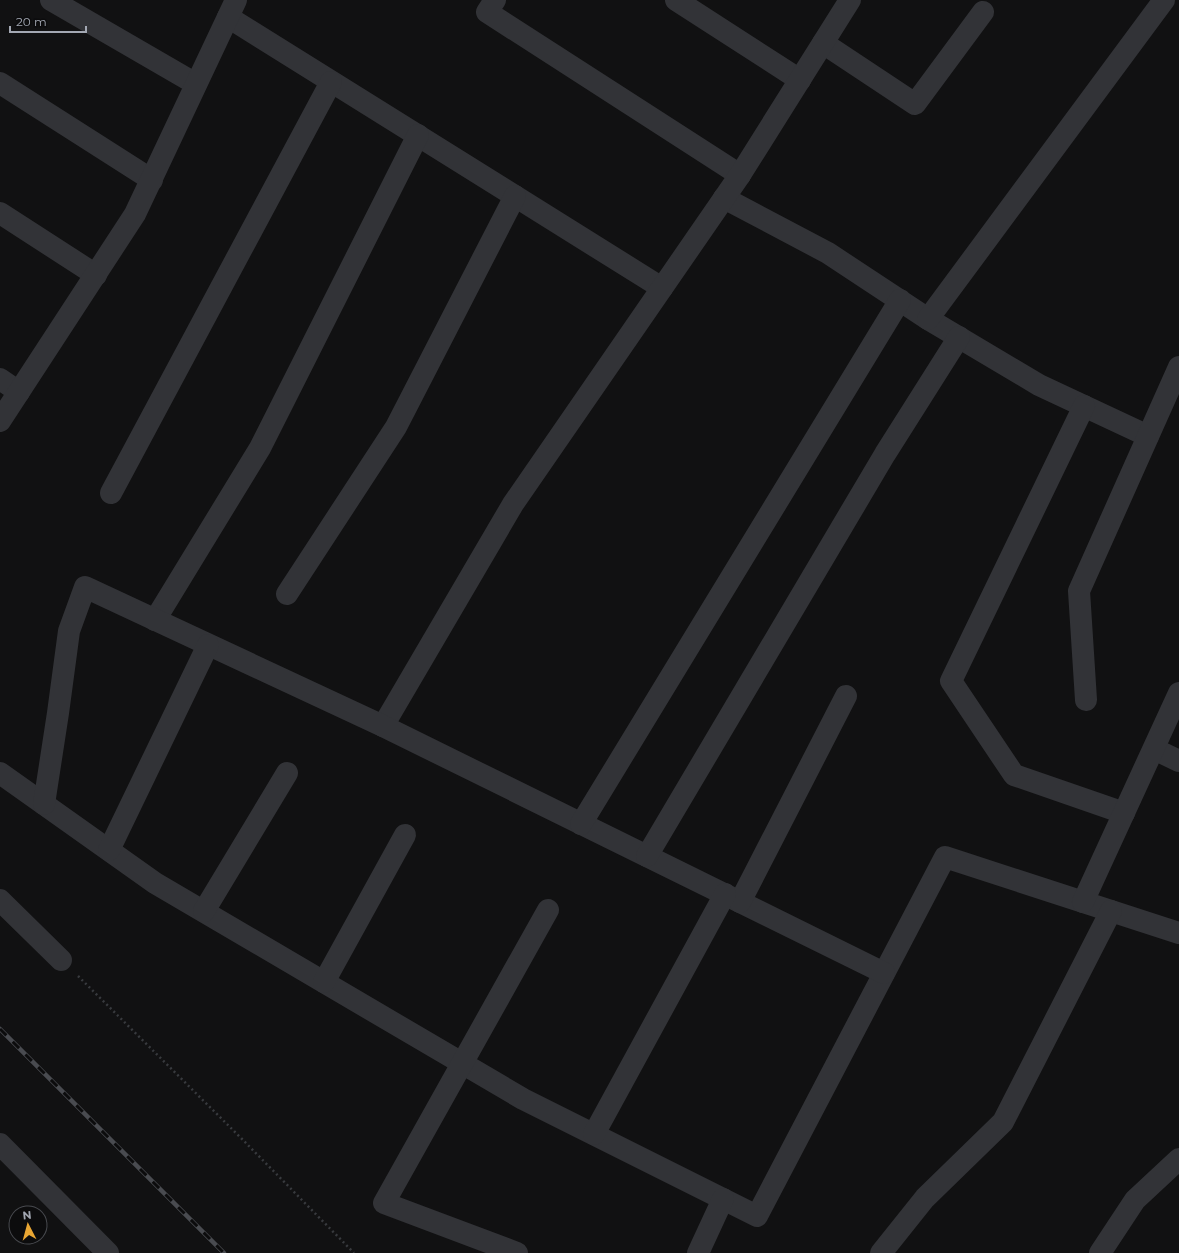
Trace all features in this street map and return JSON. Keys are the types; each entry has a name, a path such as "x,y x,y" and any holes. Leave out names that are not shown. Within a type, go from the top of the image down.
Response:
{"street":[{"path":"51,0 196,84"},
{"path":"496,0 487,12 740,174"},
{"path":"676,0 800,80"},
{"path":"383,726 513,504 724,198 850,0"},
{"path":"928,319 1164,0"},
{"path":"0,421 136,214 232,9 331,82 662,288"},
{"path":"823,43 915,104 983,12"},
{"path":"111,493 331,82"},
{"path":"0,83 152,180"},
{"path":"155,620 260,448 418,135"},
{"path":"287,594 396,427 515,196"},
{"path":"724,198 828,253 928,319 1039,385 1148,436"},
{"path":"0,213 96,275"},
{"path":"581,824 900,300"},
{"path":"647,856 881,460 959,338"},
{"path":"1086,700 1079,592 1179,367"},
{"path":"0,379 19,392"},
{"path":"1084,406 952,681 1014,775 1124,813"},
{"path":"44,804 69,630 85,587 383,726 884,973"},
{"path":"109,850 208,645"},
{"path":"1083,902 1179,693"},
{"path":"594,1134 733,898 846,696"},
{"path":"1154,749 1179,761"},
{"path":"0,773 155,883 523,1099 757,1216 945,857 1179,933"},
{"path":"204,911 287,773"},
{"path":"324,982 405,835"},
{"path":"0,900 61,960"},
{"path":"517,1253 384,1203 548,910"},
{"path":"881,1253 925,1198 1003,1122 1111,911"},
{"path":"0,1144 108,1253"},
{"path":"1100,1253 1135,1200 1179,1159"},
{"path":"698,1253 723,1199"}],"path":[{"path":"61,960 242,1139 354,1253"}],"railway":[{"path":"0,1029 224,1253"}]}
